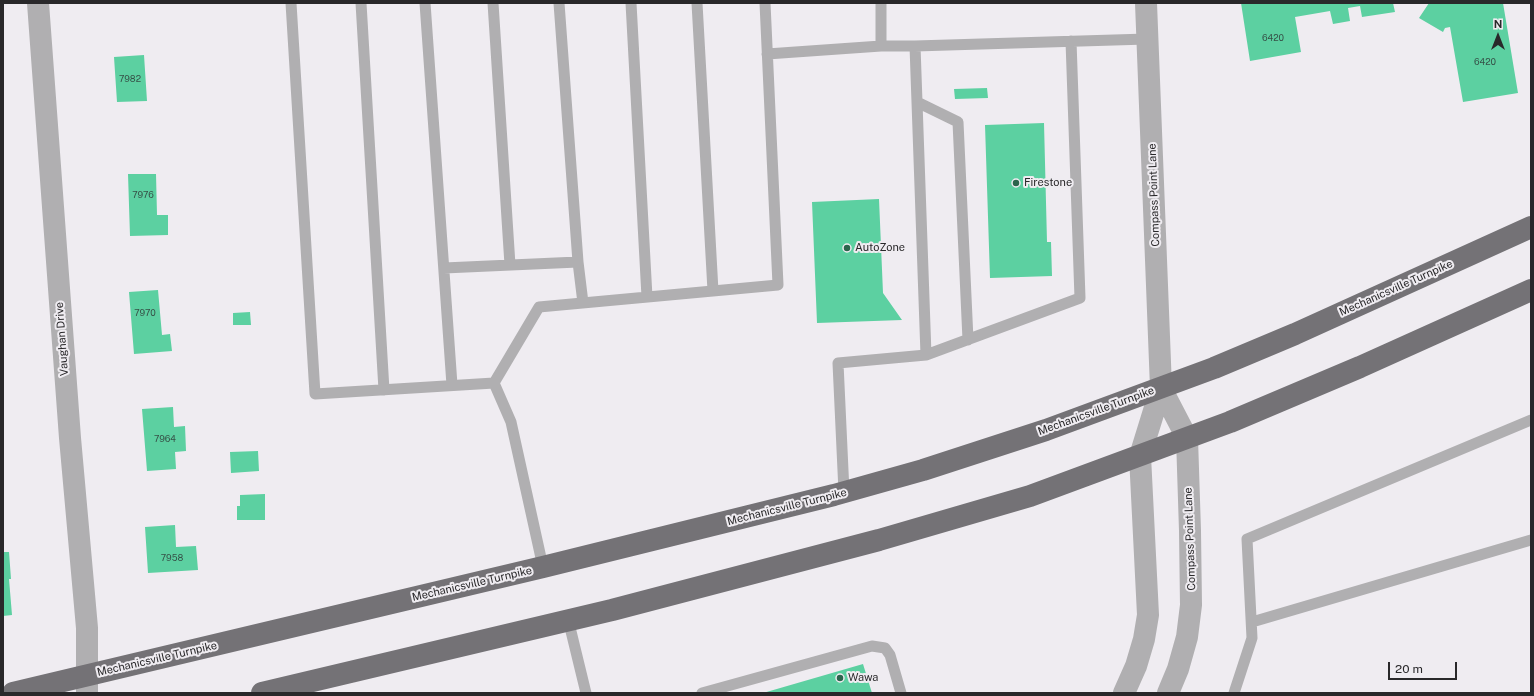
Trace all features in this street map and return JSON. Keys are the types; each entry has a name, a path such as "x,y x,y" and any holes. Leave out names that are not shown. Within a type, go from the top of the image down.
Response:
{"highway":[{"name":"Mechanicsville Turnpike","path":"13,693 87,684 543,567 844,492 923,470 1046,430 1161,388 1295,334 1531,227"},
{"path":"262,693 568,619 612,610 879,540 1030,496 1230,422 1352,370 1531,290"}],"street":[{"name":"Vaughan Drive","path":"38,3 70,438 87,628 87,684"},
{"name":"Compass Point Lane","path":"1124,693 1136,666 1144,639 1148,615 1140,456 1161,388 1146,3"},
{"name":"Compass Point Lane","path":"1161,388 1186,438 1191,605 1187,637 1178,669 1168,693"}],"lane":[{"path":"291,3 315,394 494,383"},
{"path":"361,3 384,390"},
{"path":"425,3 452,385"},
{"path":"492,3 510,265"},
{"path":"560,3 582,303"},
{"path":"631,3 647,297"},
{"path":"697,3 713,291"},
{"path":"494,383 539,307 778,285 764,3"},
{"path":"881,3 881,46"},
{"path":"767,54 881,46 1147,39"},
{"path":"844,492 838,363 926,355 1080,298 1071,42"},
{"path":"915,46 926,355"},
{"path":"917,102 958,122 968,340"},
{"path":"444,268 578,262"},
{"path":"494,383 512,422 543,567"},
{"path":"1234,693 1252,638 1247,539 1531,420"},
{"path":"1252,622 1531,540"},
{"path":"568,619 586,693"},
{"path":"702,693 872,646 884,648 890,655 901,693"}],"building":[{"path":"1241,3 1393,3 1395,12 1362,17 1360,6 1348,8 1350,21 1333,24 1330,11 1295,17 1301,52 1250,61"},
{"path":"1429,3 1503,3 1518,93 1463,102 1450,27 1445,28 1443,32 1419,18"},
{"path":"144,55 147,101 117,102 114,57"},
{"path":"987,88 988,98 955,99 954,89"},
{"name":"Firestone","path":"1044,123 1047,242 1051,242 1052,276 990,278 985,125"},
{"path":"128,174 156,174 157,215 168,215 168,235 130,236"},
{"name":"AutoZone","path":"879,199 883,293 902,320 817,323 812,202"},
{"path":"158,290 162,335 170,334 172,351 134,354 129,292"},
{"path":"250,312 251,325 233,325 233,313"},
{"path":"173,407 174,427 185,426 186,451 175,452 176,469 147,471 142,409"},
{"path":"258,451 259,471 231,473 230,452"},
{"path":"265,494 265,520 237,520 237,506 240,506 240,495"},
{"path":"175,525 176,547 196,546 198,570 148,573 145,527"},
{"path":"3,552 9,552 11,579 9,579 12,615 3,616"},
{"name":"Wawa","path":"863,664 872,693 763,693"}],"place":[{"name":"Firestone","path":"1016,183"},
{"name":"AutoZone","path":"847,248"},
{"name":"Wawa","path":"840,678"}]}
